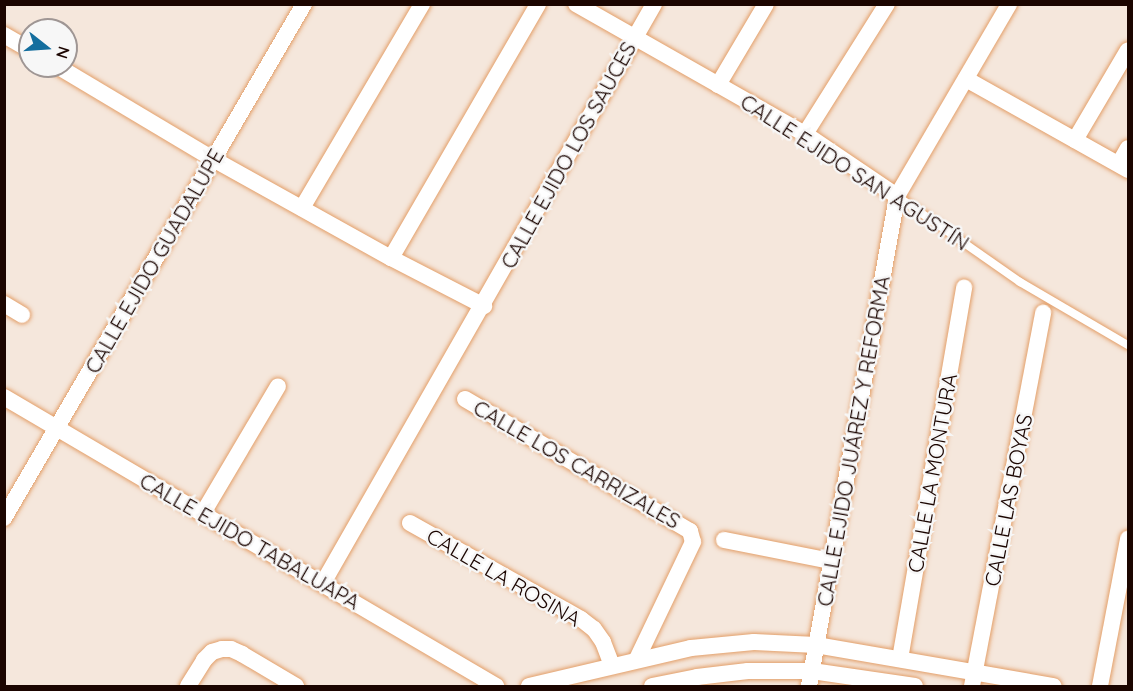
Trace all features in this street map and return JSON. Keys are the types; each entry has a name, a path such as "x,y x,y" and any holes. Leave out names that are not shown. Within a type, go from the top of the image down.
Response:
{"street":[{"name":"CALLE EJIDO GUADALUPE","path":"4,518 304,4"},
{"path":"302,208 422,4"},
{"path":"391,258 538,4"},
{"name":"CALLE EJIDO SAN AGUSTÍN","path":"576,4 805,134 897,196"},
{"name":"CALLE EJIDO LOS SAUCES","path":"323,584 484,306 654,4"},
{"path":"718,85 766,4"},
{"path":"805,134 887,4"},
{"path":"897,196 1009,4"},
{"path":"4,35 18,43"},
{"path":"1075,140 1128,50"},
{"path":"77,78 213,159 391,258 484,306"},
{"path":"966,79 1124,167 1128,148"},
{"name":"CALLE EJIDO JUÁREZ Y REFORMA","path":"811,679 897,196"},
{"name":"CALLE LA MONTURA","path":"900,659 964,287"},
{"path":"4,304 22,315"},
{"name":"CALLE LAS BOYAS","path":"974,680 1044,314"},
{"path":"203,513 278,386"},
{"name":"CALLE EJIDO TABALUAPA","path":"4,397 496,687"},
{"name":"CALLE LOS CARRIZALES","path":"465,399 690,531 693,542 637,659"},
{"name":"CALLE LA ROSINA","path":"410,523 581,619 594,629 603,642 612,665"},
{"path":"1100,687 1128,539"},
{"path":"724,540 831,561"},
{"path":"529,687 637,659 712,644 754,642 816,645 900,659 974,680 1053,687"},
{"path":"188,687 204,660 212,652 231,649 296,687"},
{"path":"652,687 748,671 811,679 915,687"}],"lane":[{"name":"CALLE EJIDO SAN AGUSTÍN","path":"897,196 1027,287 1128,345"}]}
